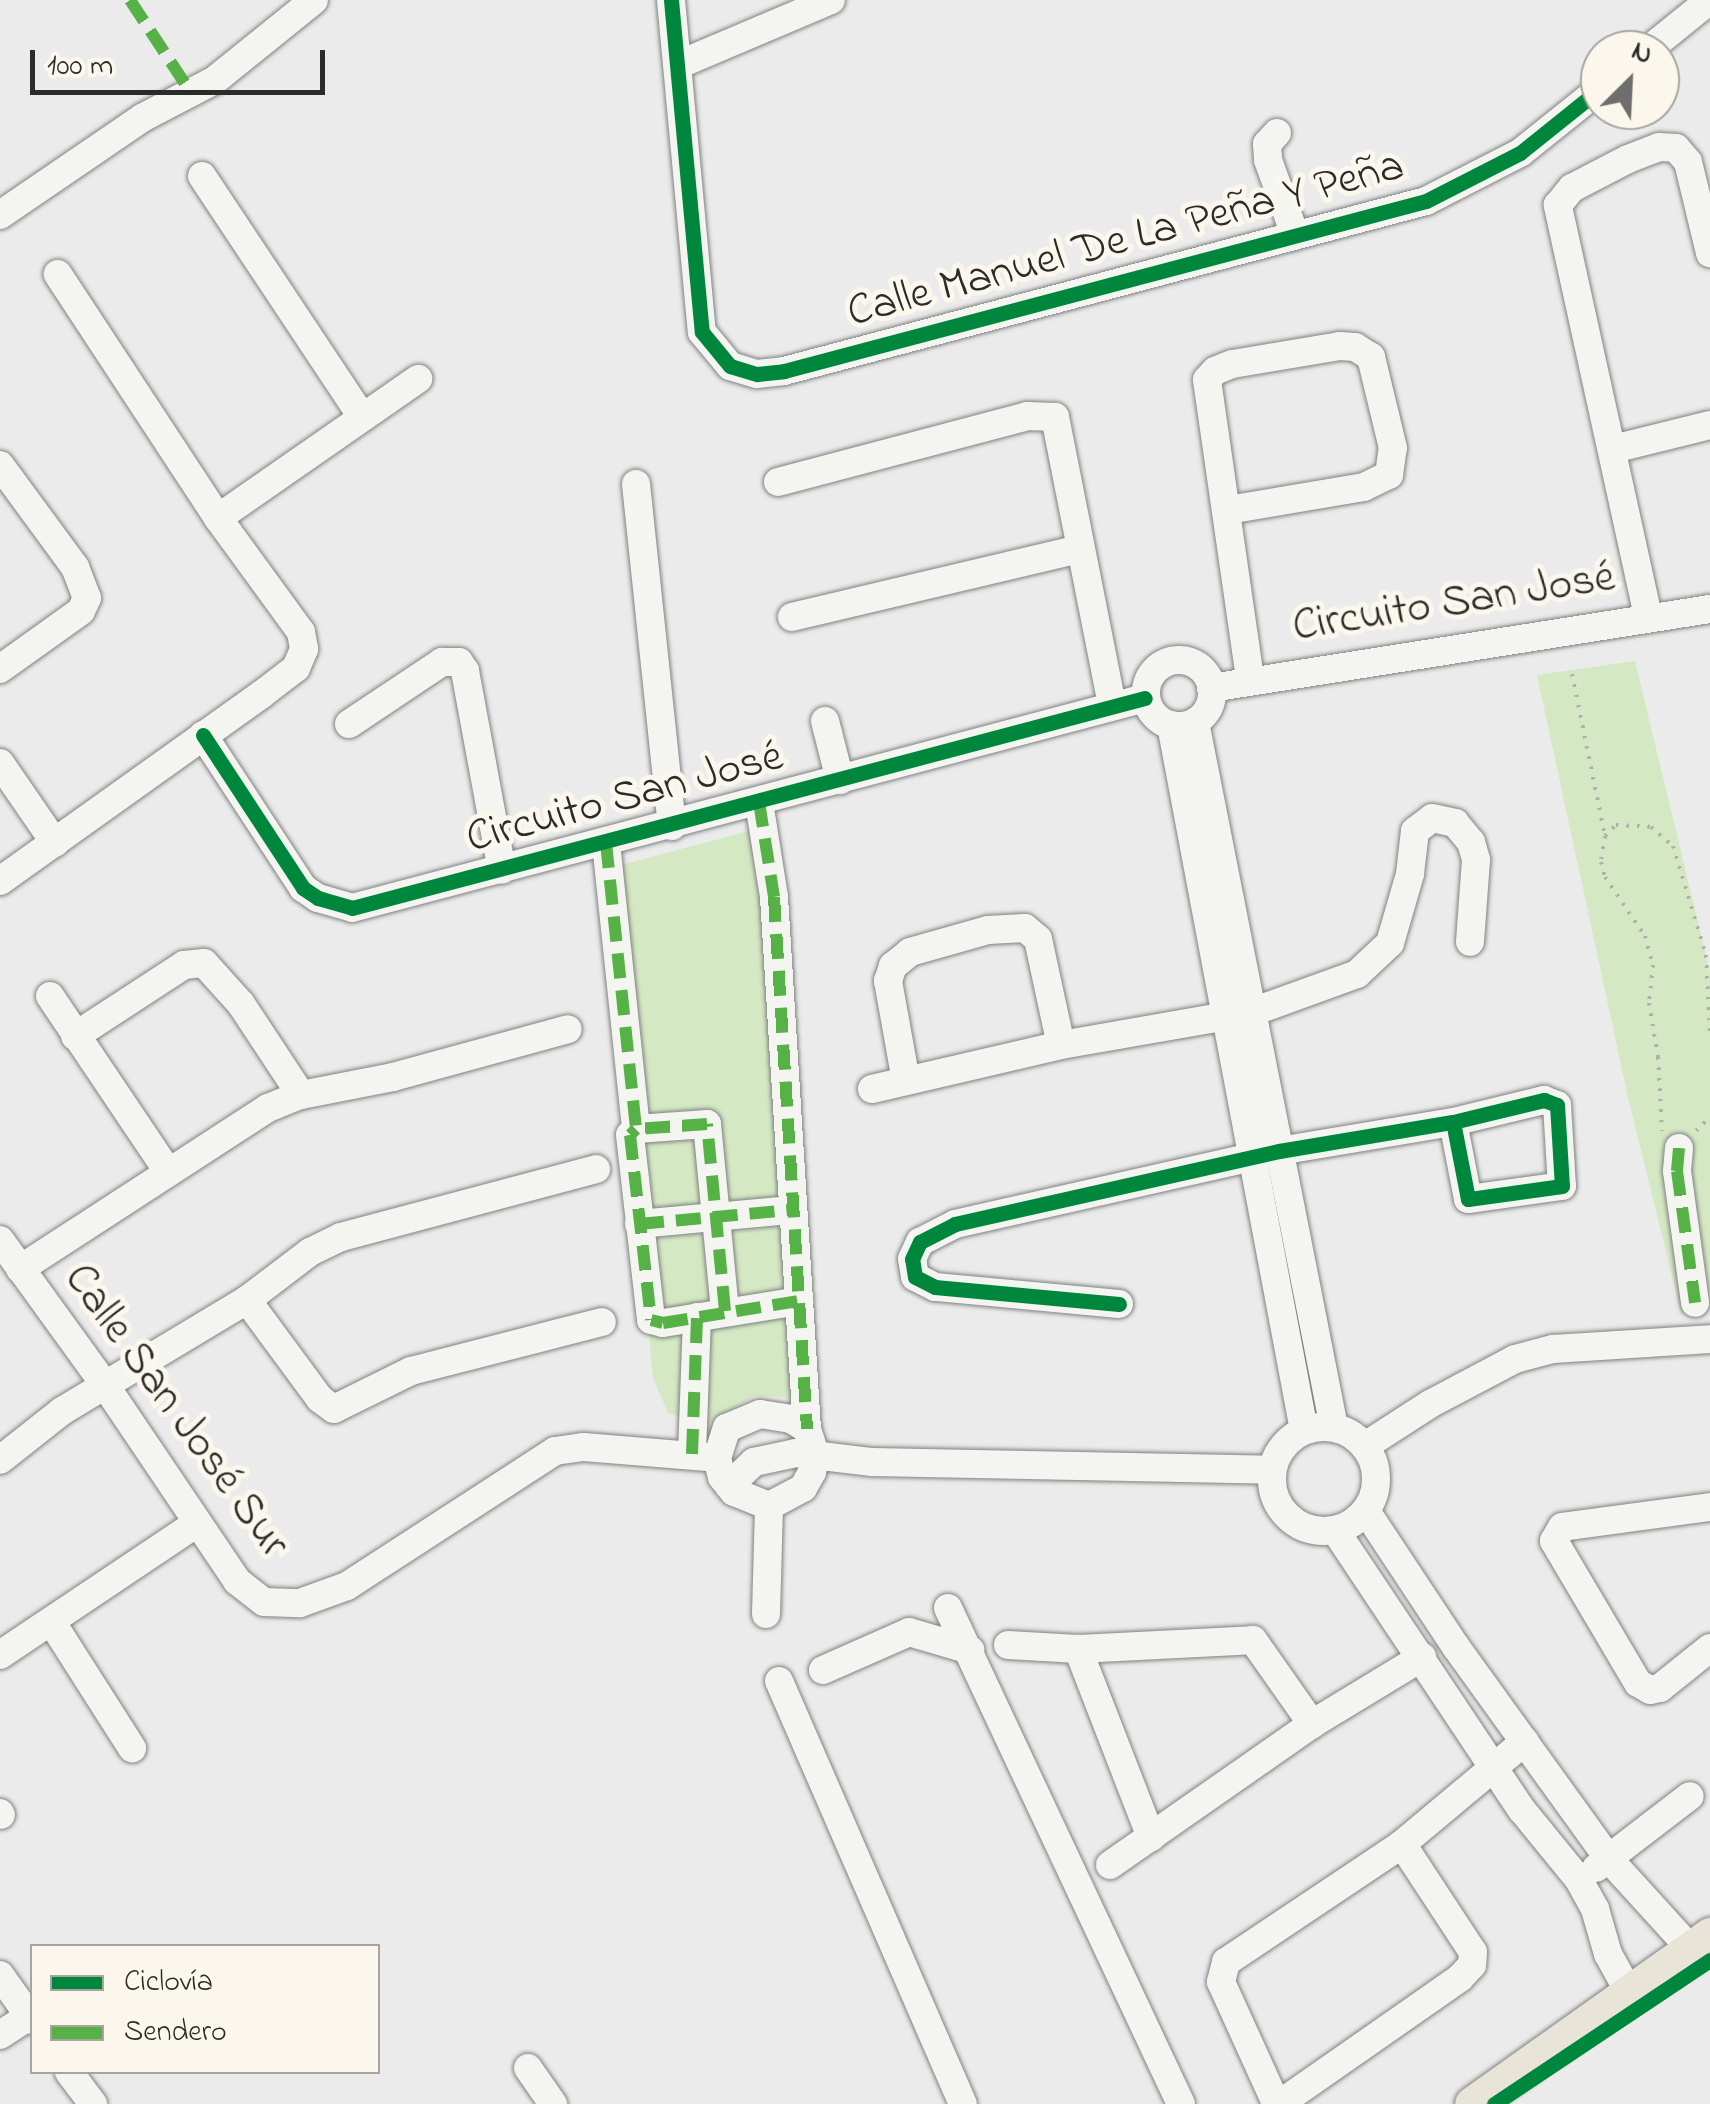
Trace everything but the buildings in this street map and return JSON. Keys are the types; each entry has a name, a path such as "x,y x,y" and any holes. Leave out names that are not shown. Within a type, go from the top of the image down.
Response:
{"main road":[{"path":"1472,2104 1700,1942"}],"street":[{"path":"0,215 142,118 192,93 252,53 314,0"},
{"name":"Calle Manuel De La Peña Y Peña","path":"671,0 702,332 714,352 739,370 757,374 784,371 1426,201 1473,181 1520,153 1580,105"},
{"path":"678,65 831,0"},
{"path":"1673,30 1710,0"},
{"path":"1277,134 1267,144 1268,160 1296,236"},
{"path":"1648,616 1613,448 1560,231 1557,214 1561,198 1572,188 1643,152 1676,148 1688,162 1710,253"},
{"path":"202,176 362,418"},
{"path":"0,880 296,668 304,639 218,518 58,274"},
{"path":"1228,510 1364,487 1389,476 1393,448 1370,357 1363,350 1348,346 1232,364 1211,375 1207,389 1228,510 1250,679"},
{"path":"218,518 418,378"},
{"path":"778,482 1010,420 1039,414 1055,417 1112,706"},
{"path":"1613,448 1710,425"},
{"path":"0,465 75,567 86,598 81,611 0,669"},
{"path":"636,484 672,826"},
{"path":"792,617 1079,549"},
{"name":"Circuito San José","path":"1212,688 1710,608"},
{"path":"1175,660 1199,667 1212,688 1208,707 1183,724 1154,714 1144,698 1154,672 1175,660"},
{"path":"349,724 442,662 458,662 466,671 502,870"},
{"name":"Circuito San José","path":"203,735 291,874 318,898 352,908 1144,698"},
{"path":"825,722 840,780"},
{"path":"1183,724 1266,1154 1304,1430"},
{"path":"0,763 55,843"},
{"path":"697,1316 705,1456 742,1498 769,1506 803,1488 812,1472 790,1210 774,897 759,802"},
{"path":"872,1089 1061,1045 1242,1014 1330,987 1372,964 1390,943 1400,920 1415,831 1432,818 1455,823 1471,842 1476,860 1470,942"},
{"path":"606,843 636,1129"},
{"path":"906,1081 888,981 893,966 910,952 988,930 1025,928 1038,940 1061,1045"},
{"path":"75,1036 194,961 217,973 301,1094"},
{"path":"50,996 167,1170"},
{"path":"20,1269 268,1108 301,1094 378,1080 568,1029"},
{"path":"1119,1304 935,1287 916,1278 912,1258 920,1242 955,1224 1266,1154 1453,1122 1544,1100 1555,1102 1562,1186 1468,1199 1453,1122"},
{"path":"726,1311 707,1124 636,1129 630,1135 651,1320 663,1323 799,1301"},
{"path":"1679,1148 1679,1183 1695,1303"},
{"path":"1266,1154 1334,1427"},
{"path":"0,1460 50,1419 248,1300 310,1252 341,1238 596,1170"},
{"path":"639,1224 790,1210"},
{"name":"Calle San José Sur","path":"0,1240 107,1388 197,1523 249,1594 264,1602 300,1603 347,1586 556,1451 584,1447 705,1456"},
{"path":"248,1300 320,1399 334,1409 410,1371 602,1322"},
{"path":"1365,1446 1430,1404 1515,1359 1553,1349 1710,1338"},
{"path":"705,1456 726,1428 749,1418 777,1415 811,1441 910,1463 1272,1470"},
{"path":"1334,1427 1365,1446 1377,1478 1366,1511 1335,1530 1302,1526 1288,1517 1278,1503 1272,1470 1286,1442 1304,1430 1334,1427"},
{"path":"729,1486 754,1462 811,1441"},
{"path":"766,1614 769,1506"},
{"path":"1710,1507 1562,1527 1554,1541 1638,1684 1650,1690 1660,1688 1710,1648"},
{"path":"1366,1511 1608,1858 1700,1942"},
{"path":"0,1655 197,1523"},
{"path":"1335,1530 1495,1764 1522,1810 1579,1880 1595,1909 1608,1954 1630,1992"},
{"path":"948,1608 1181,2104"},
{"path":"51,1621 132,1748"},
{"path":"823,1670 909,1632 970,1650"},
{"path":"1008,1645 1078,1649 1253,1640 1312,1724"},
{"path":"1078,1649 1151,1837"},
{"path":"1110,1865 1312,1724 1422,1657"},
{"path":"778,1680 963,2104"},
{"path":"1402,1844 1473,1952 1472,1965 1460,1978 1300,2089 1275,2101 1221,1982 1221,1969 1402,1844 1524,1741"},
{"path":"1579,1880 1690,1796"},
{"path":"0,1976 30,2017"},
{"path":"0,2036 30,2019"},
{"path":"528,2068 553,2104"},
{"path":"71,2074 93,2104"}],"path":[{"path":"1572,674 1605,836 1601,862 1605,877 1649,947 1653,965 1648,1003 1658,1058 1659,1123 1664,1137 1679,1148 1710,1116"},
{"path":"1605,836 1616,825 1651,827 1673,846 1706,956 1710,1034"}],"green space":[{"path":"1635,661 1710,972 1710,1305 1681,1313 1627,1093 1537,675"},
{"path":"760,828 816,1399 755,1396 704,1425 668,1413 653,1378 606,869"}],"marked path":[{"path":"130,0 191,93"},
{"path":"759,802 774,897 807,1429"},
{"path":"606,843 636,1129"},
{"path":"725,1311 707,1124 636,1129 630,1135 651,1320 663,1323 799,1301"},
{"path":"1679,1148 1677,1171 1695,1303"},
{"path":"639,1224 791,1210"},
{"path":"692,1454 697,1317"}],"cycle path":[{"path":"671,0 702,332 730,366 757,374 784,371 1426,201 1520,153 1580,105"},
{"path":"203,735 303,888 318,898 352,908 1145,698"},
{"path":"1119,1304 935,1287 915,1277 912,1259 920,1242 955,1224 1279,1151 1453,1122 1544,1100 1557,1105 1562,1186 1468,1199 1453,1122"},
{"path":"1494,2104 1710,1960"}]}
